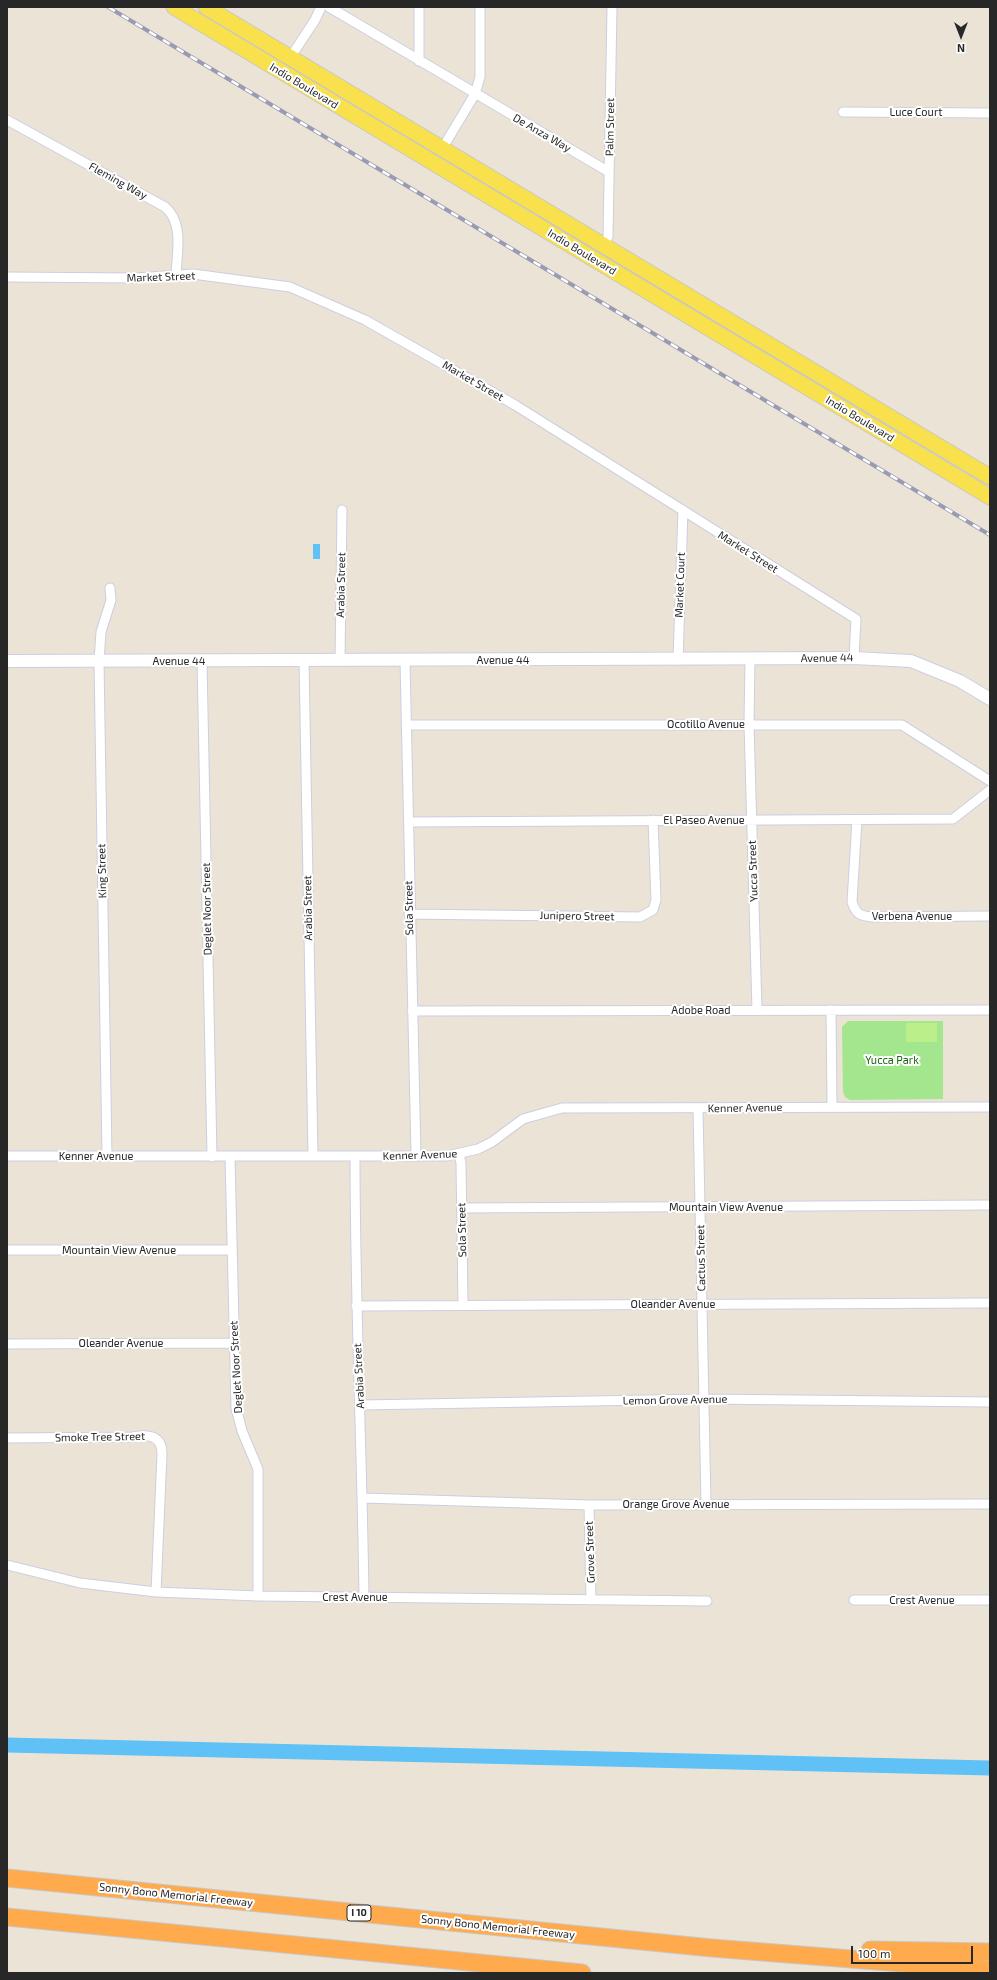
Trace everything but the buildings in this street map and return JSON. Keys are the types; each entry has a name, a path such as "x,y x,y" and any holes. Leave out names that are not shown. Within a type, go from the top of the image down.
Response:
{"highway":[{"name":"Sonny Bono Memorial Freeway","path":"7,1878 712,1948 990,1970"},
{"path":"7,1917 582,1973"},
{"path":"712,1948 990,1952"}],"main road":[{"name":"Indio Boulevard","path":"174,7 990,497"},
{"name":"Indio Boulevard","path":"206,7 990,477"},
{"path":"208,28 231,35 268,57 279,59 290,58 288,64 299,83"},
{"path":"359,119 382,126 421,148 432,151 442,149 442,160 450,174"},
{"path":"520,216 543,222 581,244 592,247 602,245 605,258 613,271"},
{"path":"952,474 977,481 990,489"}],"street":[{"path":"290,58 315,20 321,7"},
{"name":"De Anza Way","path":"329,7 609,172"},
{"path":"419,7 419,60"},
{"path":"442,149 475,94 480,77 480,7"},
{"name":"Palm Street","path":"602,245 608,237 612,7"},
{"name":"Luce Court","path":"843,112 990,113"},
{"name":"Fleming Way","path":"7,120 165,207 172,213 178,226 176,275"},
{"name":"Market Street","path":"7,277 135,278 193,274 290,287 365,320 515,405 856,619 854,658"},
{"name":"Arabia Street","path":"340,661 342,510"},
{"name":"Market Court","path":"678,660 683,510"},
{"name":"King Street","path":"107,1156 99,661 101,632 111,600 110,588"},
{"name":"Avenue 44","path":"7,661 405,661 854,658 910,661 960,680 990,699"},
{"name":"Yucca Street","path":"750,659 749,724 757,1010"},
{"name":"Deglet Noor Street","path":"202,661 212,1157"},
{"name":"Arabia Street","path":"304,661 313,1156"},
{"name":"Sola Street","path":"405,661 409,822 409,914 416,1155"},
{"name":"Ocotillo Avenue","path":"406,725 902,725 990,781"},
{"name":"El Paseo Avenue","path":"409,822 952,819 990,790"},
{"name":"Junipero Street","path":"409,914 640,917 653,910 656,900 653,820"},
{"name":"Verbena Avenue","path":"857,820 852,902 855,912 862,916 872,917 990,916"},
{"path":"831,1010 832,1107"},
{"name":"Adobe Road","path":"412,1011 990,1010"},
{"name":"Kenner Avenue","path":"7,1156 230,1157 459,1154 478,1149 492,1142 523,1119 562,1108 698,1109 990,1107"},
{"name":"Cactus Street","path":"698,1109 706,1504"},
{"name":"Sola Street","path":"459,1154 462,1208 463,1305"},
{"name":"Arabia Street","path":"355,1156 356,1306 361,1405 364,1597"},
{"name":"Deglet Noor Street","path":"230,1157 236,1408 242,1431 258,1469 258,1596"},
{"name":"Mountain View Avenue","path":"462,1208 990,1205"},
{"name":"Mountain View Avenue","path":"7,1250 232,1250"},
{"name":"Oleander Avenue","path":"356,1306 990,1303"},
{"name":"Oleander Avenue","path":"7,1344 235,1343"},
{"name":"Lemon Grove Avenue","path":"361,1405 704,1399 990,1402"},
{"name":"Smoke Tree Street","path":"7,1438 150,1436 159,1441 162,1445 162,1454 156,1592"},
{"name":"Orange Grove Avenue","path":"363,1498 589,1505 990,1504"},
{"name":"Grove Street","path":"589,1505 591,1600"},
{"name":"Crest Avenue","path":"7,1565 80,1583 156,1592 258,1596 707,1601"},
{"name":"Crest Avenue","path":"854,1600 990,1600"}],"green space":[{"name":"Yucca Park","path":"848,1021 943,1021 943,1099 850,1100 845,1097 843,1092 842,1027"},
{"path":"906,1023 937,1023 937,1042 906,1042"}],"water":[{"path":"313,544 320,544 320,559 313,559"}],"waterway":[{"path":"7,1745 990,1768"}],"railway":[{"path":"108,7 990,535"}]}
